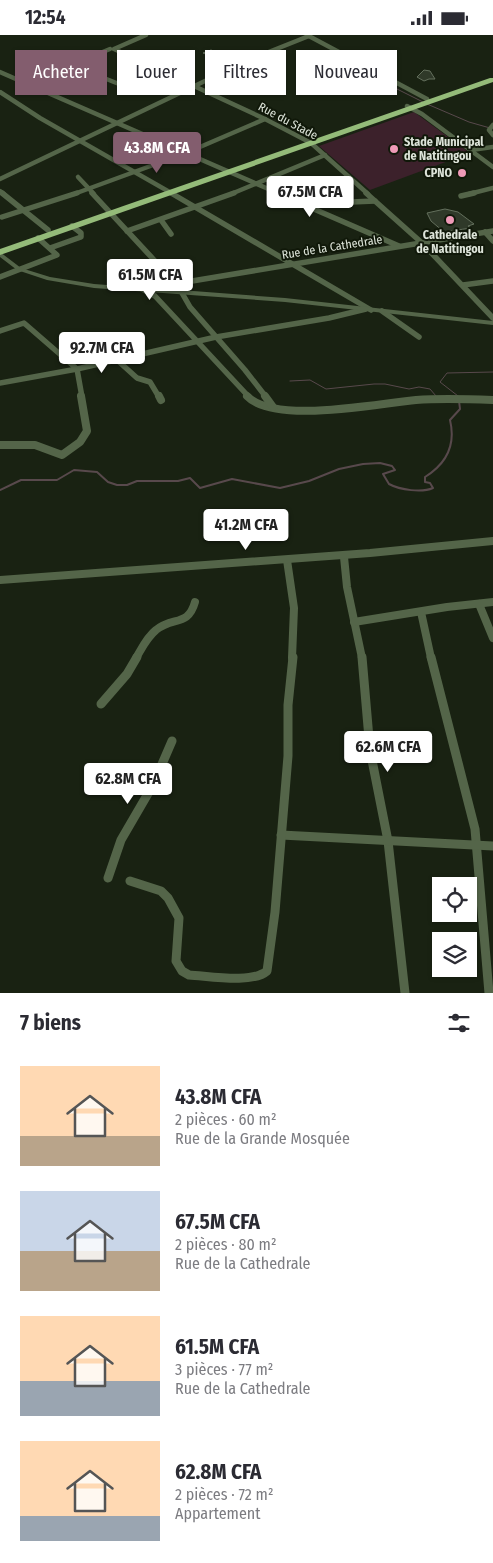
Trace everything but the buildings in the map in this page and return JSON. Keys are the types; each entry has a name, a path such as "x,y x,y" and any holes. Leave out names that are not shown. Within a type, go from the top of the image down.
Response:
{"highway":[{"path":"0,245 168,191 493,76"},
{"path":"457,90 493,80"},
{"path":"0,252 72,227 109,211"}],"street":[{"name":"Rue du Stade","path":"117,50 114,49 146,35"},
{"path":"195,87 280,46 308,35 420,103 493,167"},
{"path":"0,73 15,80"},
{"name":"Rue du Stade","path":"195,87 309,141 422,243 493,318"},
{"path":"0,92 35,115 294,263 368,310"},
{"path":"52,95 258,183 399,246"},
{"path":"0,179 177,95"},
{"path":"2,217 89,189 186,153 265,119"},
{"path":"493,125 489,129 493,135"},
{"path":"471,149 493,147"},
{"path":"127,231 258,183 325,155"},
{"path":"78,177 155,261 169,287"},
{"path":"461,196 493,188"},
{"path":"0,191 48,230"},
{"path":"303,204 375,201"},
{"path":"161,220 172,233"},
{"path":"50,248 81,237 81,233 72,227"},
{"name":"Rue de la Cathedrale","path":"169,287 294,263 493,231"},
{"path":"485,232 493,241"},
{"path":"0,277 57,255 38,239"},
{"path":"0,252 11,264 19,269 38,277 59,281 108,287 169,287 182,293 284,301 493,323"},
{"path":"0,262 11,264"},
{"path":"463,285 493,281"},
{"path":"140,288 155,296 252,401 257,404 321,410 424,400 493,400"},
{"path":"182,293 190,307 246,370 274,407"},
{"path":"484,309 493,307"},
{"path":"0,382 77,369 216,337 368,310"},
{"path":"382,311 419,337"},
{"path":"0,331 24,323 77,369 87,431 80,442 62,455 35,445 0,445"},
{"path":"116,359 137,378 150,382 161,400"},
{"path":"0,580 344,557 493,541"},
{"path":"344,557 354,622 364,668 370,750 388,841 405,993"},
{"path":"130,881 156,888 168,898 179,918 176,961 182,971 190,975 249,978 261,976 267,971 288,757 288,705 294,619 287,560"},
{"path":"102,704 127,674 150,636 163,625 190,617 193,613 195,602"},
{"path":"354,622 493,602"},
{"path":"479,604 493,638"},
{"path":"421,612 438,689 475,829 489,993"},
{"path":"108,878 121,841 152,785 172,741"},
{"path":"281,835 493,846"}],"shaded area":[{"name":"Stade Municipal de Natitingou","path":"414,112 470,153 370,190 319,146"}],"waterway":[{"path":"397,89 423,102"},
{"path":"427,104 469,122 490,128"},
{"path":"458,396 440,382 447,373 493,372"},
{"path":"290,381 310,380 326,389 374,384 385,384 409,389 419,387 430,389 436,396"},
{"path":"0,490 21,480 57,480 74,470 97,472 108,482 117,485 127,485 137,481 178,481 190,478 200,488 232,479 280,488 309,481 339,469 380,463 392,466 395,470 383,474 389,484 411,490 428,490 433,488 430,483 425,482 425,477 439,466 448,453 452,438 450,420 460,409 459,401"}],"place":[{"name":"Stade Municipal de Natitingou","path":"394,149"},
{"name":"CPNO","path":"462,173"},
{"name":"Cathedrale de Natitingou","path":"450,220"}]}
